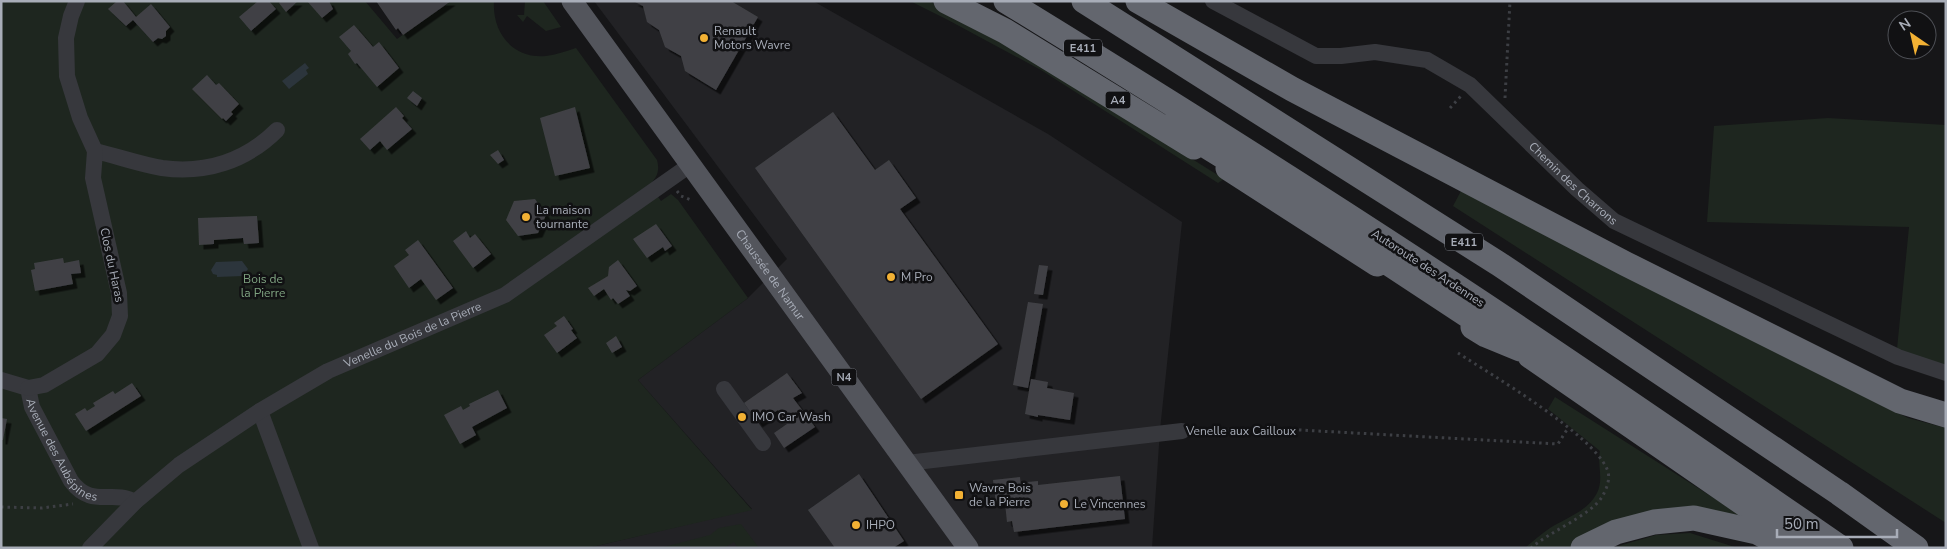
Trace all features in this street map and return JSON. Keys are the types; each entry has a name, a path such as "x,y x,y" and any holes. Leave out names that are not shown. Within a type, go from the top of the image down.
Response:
{"highway":[{"name":"A4","path":"946,1 1005,31 1157,123 1486,335 1520,349"},
{"name":"Autoroute des Ardennes","path":"1006,1 1160,95 1459,288 1841,548"},
{"name":"E411","path":"1084,1 1499,264 1839,493 1916,548"},
{"path":"1138,1 1292,89 1626,264 1900,401 1946,416"},
{"path":"1160,95 1200,142 1520,349 1808,548"},
{"path":"1583,548 1616,532 1645,524 1694,518 1757,532 1786,548"}],"main road":[{"name":"Chaussée de Namur","path":"572,1 968,548"}],"street":[{"name":"Clos du Haras","path":"28,388 44,385 98,354 108,343 118,324 120,299 96,195 94,178 95,151 78,111 67,76 66,38 77,1"},
{"name":"Chemin des Charrons","path":"1213,1 1316,56 1341,56 1375,52 1427,60 1470,85 1576,189 1614,221 1898,357 1946,373"},
{"path":"95,151 161,167 196,169 212,167 240,158 260,146 277,130"},
{"name":"Venelle du Bois de la Pierre","path":"90,548 134,502 188,458 260,411 328,371 505,295 690,165"},
{"name":"Avenue des Aubépines","path":"1,380 28,388 32,407 71,481 82,492 96,497 125,498 134,502"},
{"path":"724,389 763,443"},
{"path":"260,411 311,548"},
{"name":"Venelle aux Cailloux","path":"907,463 1182,431"}],"path":[{"path":"1504,118 1510,1"},
{"path":"1458,352 1568,428 1598,454 1607,470 1608,484 1600,499 1585,512 1552,532 1531,548"},
{"name":"Venelle aux Cailloux","path":"1182,431 1281,429 1558,444 1568,428"},
{"path":"1,507 42,508 71,504 96,497"}],"shaded area":[{"path":"594,1 813,1 1048,134 1182,222 1160,430 1152,548 588,548 752,509 638,380 748,298 787,259"},
{"path":"305,63 309,68 306,70 308,74 289,89 282,81"},
{"path":"242,261 248,269 243,276 217,277 211,270 216,262"}],"green space":[{"name":"Bois de la Pierre","path":"1,1 365,1 397,39 451,1 494,1 496,23 501,33 514,48 534,56 546,56 576,48 657,160 657,174 650,185 661,201 671,194 678,200 748,298 638,380 752,510 588,548 1,548"},
{"path":"525,1 543,1 561,27 546,31 527,16 523,22 517,15 524,15"},
{"path":"910,1 928,1 952,12 1044,66 1224,179 1218,183 1041,70"},
{"path":"1828,118 1946,125 1946,366 1897,349 1909,227 1707,222 1714,126"},
{"path":"1461,191 1908,418 1946,428 1946,523 1453,206"},
{"path":"1555,397 1750,521 1585,535 1569,548 1525,548 1550,528 1588,505 1599,488 1600,451 1548,409"},
{"path":"741,524 759,548 738,548 734,542 724,548 660,548 710,535 719,528"},
{"path":"1690,533 1738,548 1612,548 1656,535"}],"building":[{"path":"117,1 123,1 136,17 151,4 170,27 166,31 166,36 162,39 158,38 153,42 133,20 126,26 108,9"},
{"path":"258,1 269,1 276,9 251,31 239,17"},
{"path":"281,1 298,1 286,12 279,3"},
{"path":"307,1 329,1 333,9 322,18"},
{"path":"376,1 451,1 403,35 398,28 396,30"},
{"name":"Renault Motors Wavre","path":"633,1 731,1 758,17 716,90 685,71 681,56 665,47 659,30 647,22 643,6"},
{"path":"354,25 373,47 379,42 399,68 377,87 357,63 355,64 348,54 351,51 339,37"},
{"path":"207,75 216,85 219,83 239,104 226,121 192,89"},
{"path":"413,91 422,98 417,106 407,98"},
{"path":"396,107 404,116 402,118 412,129 387,150 380,141 370,150 360,139"},
{"path":"575,107 590,168 555,176 540,118"},
{"name":"M Pro","path":"833,112 875,170 889,160 916,198 900,209 998,344 921,399 755,168"},
{"path":"498,150 504,160 498,164 490,155"},
{"name":"La maison tournante","path":"535,199 546,215 538,233 518,236 506,220 514,201"},
{"path":"257,216 259,243 244,244 243,238 214,240 214,244 199,245 198,218"},
{"path":"656,224 672,246 665,251 663,247 647,258 633,239"},
{"path":"466,231 470,238 475,234 491,254 473,268 453,241"},
{"path":"418,240 453,288 436,300 421,279 409,288 394,266 409,255 405,250"},
{"path":"63,258 64,263 79,260 81,273 71,274 73,284 35,291 31,270 35,269 34,263"},
{"path":"618,260 637,286 630,291 626,290 630,296 618,304 613,298 611,300 604,289 594,296 588,288 608,276 609,267"},
{"path":"1039,265 1048,266 1043,295 1034,294"},
{"path":"1028,302 1043,304 1028,388 1013,385"},
{"path":"564,316 577,338 557,353 544,335 557,326 554,323"},
{"path":"616,336 622,347 612,353 606,343"},
{"path":"787,373 802,393 793,398 815,427 784,448 774,433 787,424 778,410 758,423 744,403"},
{"path":"1031,379 1048,382 1047,388 1074,393 1070,420 1025,414"},
{"path":"132,383 141,396 86,431 75,414 85,408 87,411 95,406 93,403 113,391 115,394"},
{"path":"498,390 507,408 472,427 476,435 460,444 444,415 461,406 463,410 470,406 469,404"},
{"path":"1,418 7,419 3,440 1,440"},
{"name":"IHPO","path":"859,474 904,541 893,548 835,548 808,510"},
{"name":"Le Vincennes","path":"1120,476 1125,519 1014,532 1012,521 1007,522 1005,503 996,504 993,480 1020,477 1021,487 1029,487 1028,482 1038,481 1038,485"}],"place":[{"name":"Renault Motors Wavre","path":"704,38"},
{"name":"La maison tournante","path":"526,217"},
{"name":"M Pro","path":"891,277"},
{"name":"IMO Car Wash","path":"742,417"},
{"name":"Wavre Bois de la Pierre","path":"959,495"},
{"name":"Le Vincennes","path":"1064,504"},
{"name":"IHPO","path":"856,525"}]}
